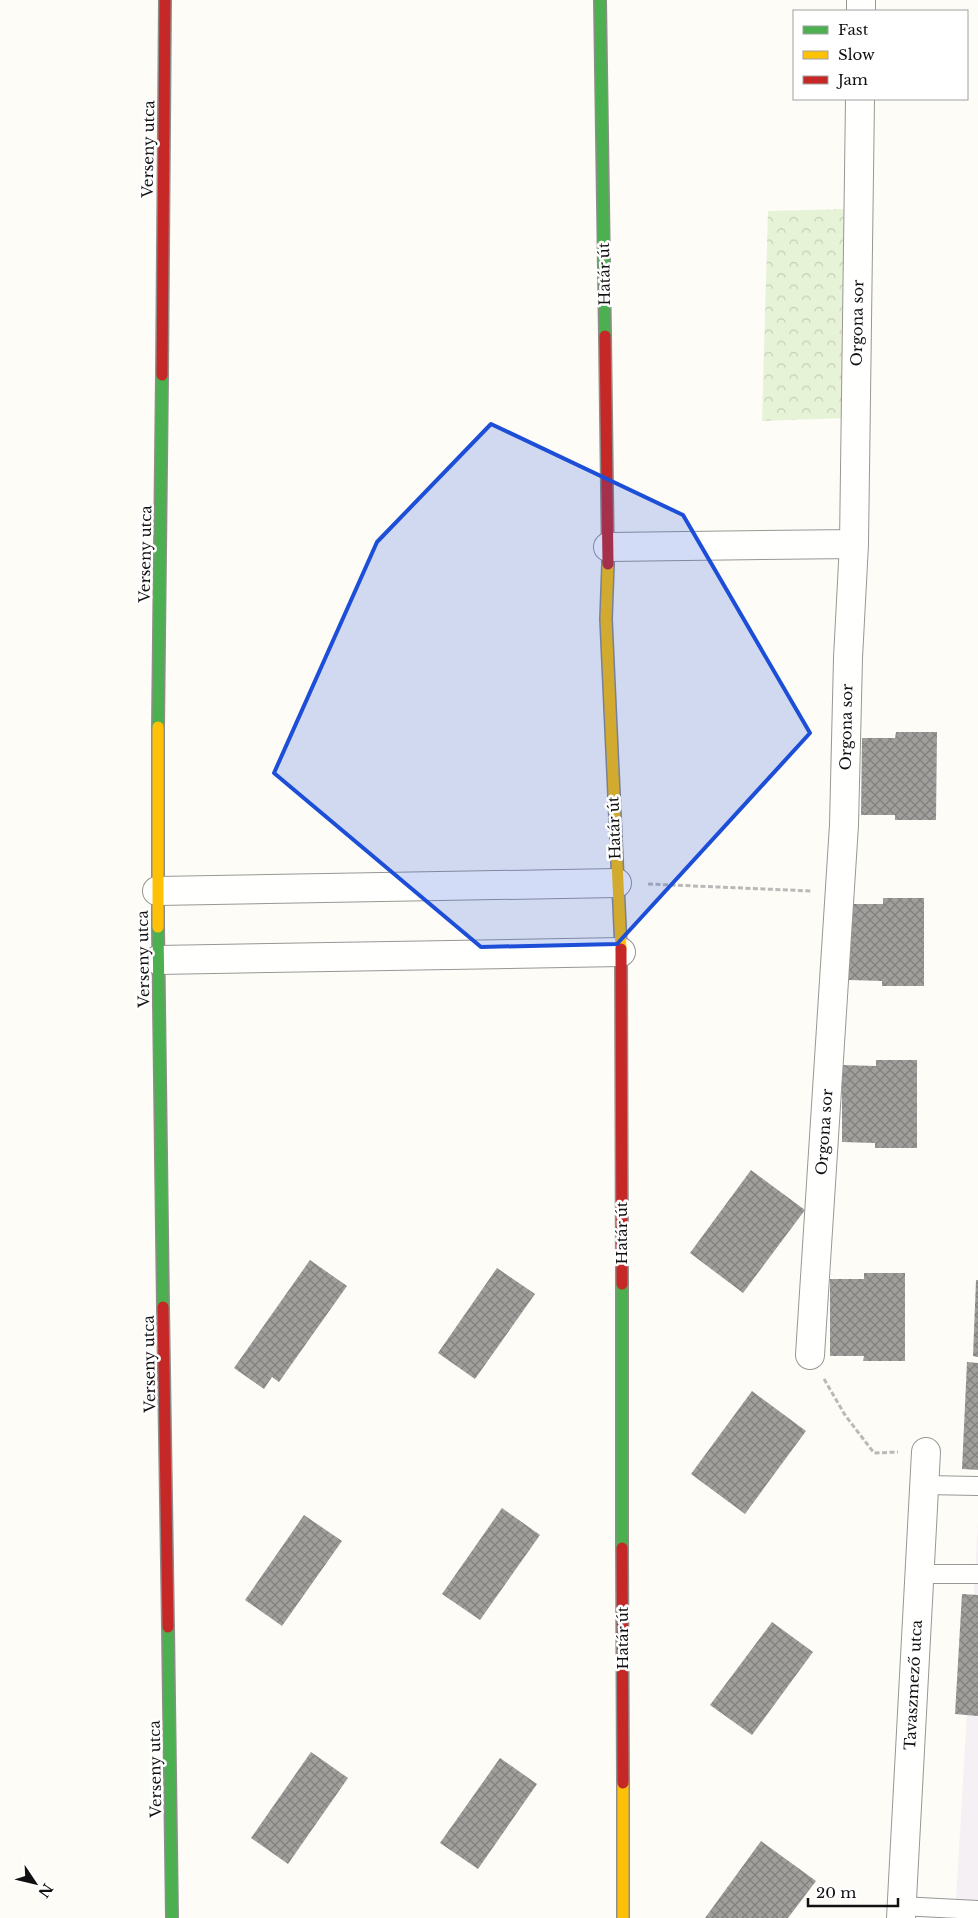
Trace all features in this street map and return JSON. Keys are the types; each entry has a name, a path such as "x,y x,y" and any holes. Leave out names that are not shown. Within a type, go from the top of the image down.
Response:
{"street":[{"name":"Verseny utca","path":"165,0 156,891 172,1918"},
{"name":"Határ út","path":"600,0 608,548 606,619 621,952 623,1918"},
{"name":"Orgona sor","path":"810,1355 839,892 854,544 860,100"},
{"path":"608,548 854,544"},
{"path":"156,891 617,882"},
{"path":"158,960 621,952"},
{"name":"Tavaszmező utca","path":"901,1912 926,1452"}],"lane":[{"path":"925,1485 978,1486"},
{"path":"918,1574 978,1574"},
{"path":"901,1912 978,1910"}],"path":[{"path":"617,882 839,892"},
{"path":"810,1355 845,1415 874,1453 926,1452"}],"highlighted area":[{"path":"491,424 683,515 810,733 617,944 481,947 274,773 377,542"}],"shaded area":[{"path":"978,1522 978,1918 955,1918"}],"green space":[{"path":"849,209 844,418 762,421 768,211"}],"building":[{"path":"896,732 937,732 936,820 895,820 895,815 861,815 862,738 895,738"},
{"path":"883,898 924,898 924,986 882,986 882,981 849,980 849,904 883,904"},
{"path":"876,1060 917,1060 917,1148 875,1148 875,1143 842,1142 842,1065 876,1066"},
{"path":"751,1170 805,1210 743,1293 690,1253"},
{"path":"310,1260 347,1286 279,1382 272,1377 264,1389 234,1368"},
{"path":"497,1268 535,1294 475,1379 438,1353"},
{"path":"864,1273 905,1273 905,1361 863,1361 864,1356 830,1356 830,1279 864,1279"},
{"path":"976,1280 978,1280 978,1357 973,1356"},
{"path":"967,1362 978,1363 978,1470 962,1469"},
{"path":"752,1391 806,1431 745,1514 691,1474"},
{"path":"502,1508 540,1535 480,1620 442,1594"},
{"path":"304,1515 342,1541 282,1626 245,1600"},
{"path":"962,1594 978,1595 978,1716 955,1714"},
{"path":"772,1622 813,1652 752,1735 710,1705"},
{"path":"311,1752 348,1778 288,1864 251,1838"},
{"path":"500,1758 537,1784 478,1869 440,1843"},
{"path":"761,1841 816,1881 788,1918 705,1918"}],"traffic: fast":[{"path":"600,0 605,336"},
{"path":"158,727 162,375"},
{"path":"158,927 163,1307"},
{"path":"622,1284 622,1548"},
{"path":"168,1627 172,1918"}],"traffic: slow":[{"path":"608,564 606,619 621,949"},
{"path":"158,727 158,927"},
{"path":"623,1783 623,1918"}],"traffic: jam":[{"path":"162,375 165,0"},
{"path":"605,336 608,564"},
{"path":"621,949 622,1284"},
{"path":"163,1307 168,1627"},
{"path":"622,1548 623,1783"}]}
